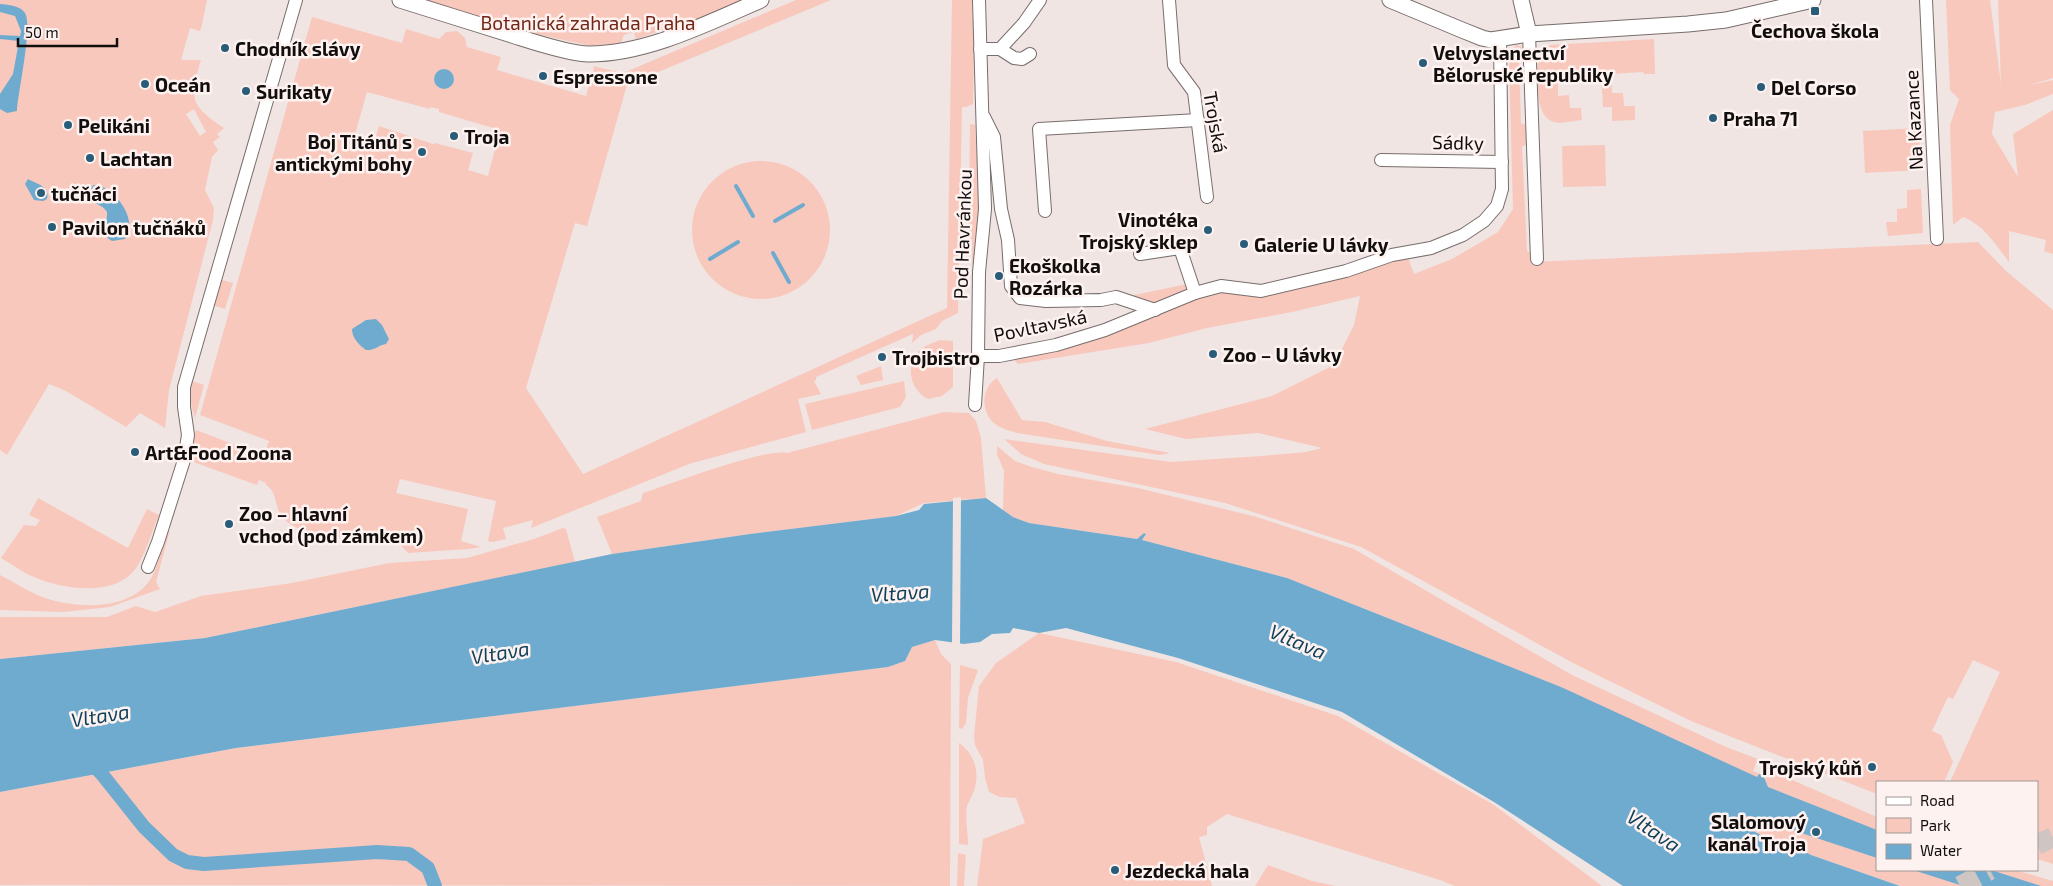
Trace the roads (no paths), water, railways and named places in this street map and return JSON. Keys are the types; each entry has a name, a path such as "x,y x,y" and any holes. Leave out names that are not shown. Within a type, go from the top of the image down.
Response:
{"street":[{"path":"148,567 184,464 188,435 184,407 184,387 296,0"},
{"path":"400,0 537,42 586,54 610,53 654,42 699,27 761,0"},
{"name":"Pod Havránkou","path":"978,356 979,272 985,208 979,0"},
{"path":"1000,49 1024,23 1040,0"},
{"name":"Trojská","path":"1169,0 1174,65 1194,92 1207,197"},
{"path":"1390,0 1482,38 1500,39 1529,34 1698,23 1759,14 1813,0"},
{"path":"1521,0 1529,34 1537,259"},
{"name":"Na Kazance","path":"1926,0 1937,239"},
{"name":"Sádky","path":"1380,160 1502,162 1500,39"},
{"path":"980,49 1000,49 1014,58 1022,59 1030,54"},
{"name":"Pod Havránkou","path":"982,113 994,137 1001,209 1008,240 1011,286 1020,298"},
{"path":"1046,211 1039,129 1198,120"},
{"name":"Povltavská","path":"975,405 978,356 999,356 1056,345 1105,330 1195,293 1221,286 1262,291 1346,271 1392,255 1431,248 1463,235 1484,221 1497,206 1502,189 1502,162"},
{"path":"1140,254 1180,248 1195,293"},
{"name":"Povltavská","path":"1020,298 1046,301 1101,300 1116,297 1155,310"}],"water":[{"path":"0,4 20,8 25,13 27,20 26,45 17,111 7,113 0,109 0,94 13,74 19,41 0,39 0,35 20,36 21,31 15,16 0,12"},
{"path":"444,69 451,72 454,79 451,86 444,89 437,86 434,79 437,72"},
{"path":"28,179 45,189 48,195 47,199 43,201 34,200 25,184"},
{"path":"94,185 109,191 123,205 129,223 129,232 125,239 112,241 105,235 107,212 103,207 87,198 88,189"},
{"path":"376,319 382,325 389,339 386,344 372,350 366,350 356,341 352,329 366,320"},
{"name":"Vltava","path":"986,498 1013,517 1029,523 1137,539 1144,533 1146,534 1142,540 1287,578 1561,687 1757,777 1759,774 1763,775 1768,787 1876,830 1876,858 1750,816 1738,817 1746,828 1766,837 1785,841 1811,855 1900,886 1623,886 1494,802 1342,712 1178,658 1066,628 1039,633 1013,628 1010,633 992,634 980,642 964,644 935,640 912,647 905,661 888,667 236,748 0,792 0,659 205,638 612,554 750,534 896,516 919,510 924,504"},
{"path":"1916,871 1994,871 2041,886 1963,886"}],"waterway":[{"path":"736,186 753,216"},
{"path":"775,221 803,205"},
{"path":"710,259 738,242"},
{"path":"773,253 789,282"},
{"path":"88,760 101,773 144,827 173,855 187,862 204,864 377,852 409,854 428,868 435,886"}],"tunnel":[{"path":"2038,844 2053,837"},
{"path":"1960,886 1988,871"}],"place":[{"name":"Čechova škola","path":"1815,11"},
{"name":"Chodník slávy","path":"225,48"},
{"name":"Velvyslanectví Běloruské republiky","path":"1423,63"},
{"name":"Espressone","path":"543,76"},
{"name":"Oceán","path":"145,84"},
{"name":"Del Corso","path":"1761,87"},
{"name":"Surikaty","path":"246,91"},
{"name":"Praha 71","path":"1713,118"},
{"name":"Pelikáni","path":"68,125"},
{"name":"Troja","path":"454,136"},
{"name":"Boj Titánů s antickými bohy","path":"422,152"},
{"name":"Lachtan","path":"90,158"},
{"name":"tučňáci","path":"41,193"},
{"name":"Pavilon tučňáků","path":"52,227"},
{"name":"Vinotéka Trojský sklep","path":"1208,230"},
{"name":"Galerie U lávky","path":"1244,244"},
{"name":"Ekoškolka Rozárka","path":"999,276"},
{"name":"Zoo – U lávky","path":"1213,354"},
{"name":"Trojbistro","path":"882,357"},
{"name":"Art&Food Zoona","path":"135,452"},
{"name":"Zoo – hlavní vchod (pod zámkem)","path":"229,524"},
{"name":"Trojský kůň","path":"1872,767"},
{"name":"Slalomový kanál Troja","path":"1816,832"},
{"name":"Jezdecká hala","path":"1115,870"}],"park label":[{"name":"Botanická zahrada Praha","path":"588,22"}]}
